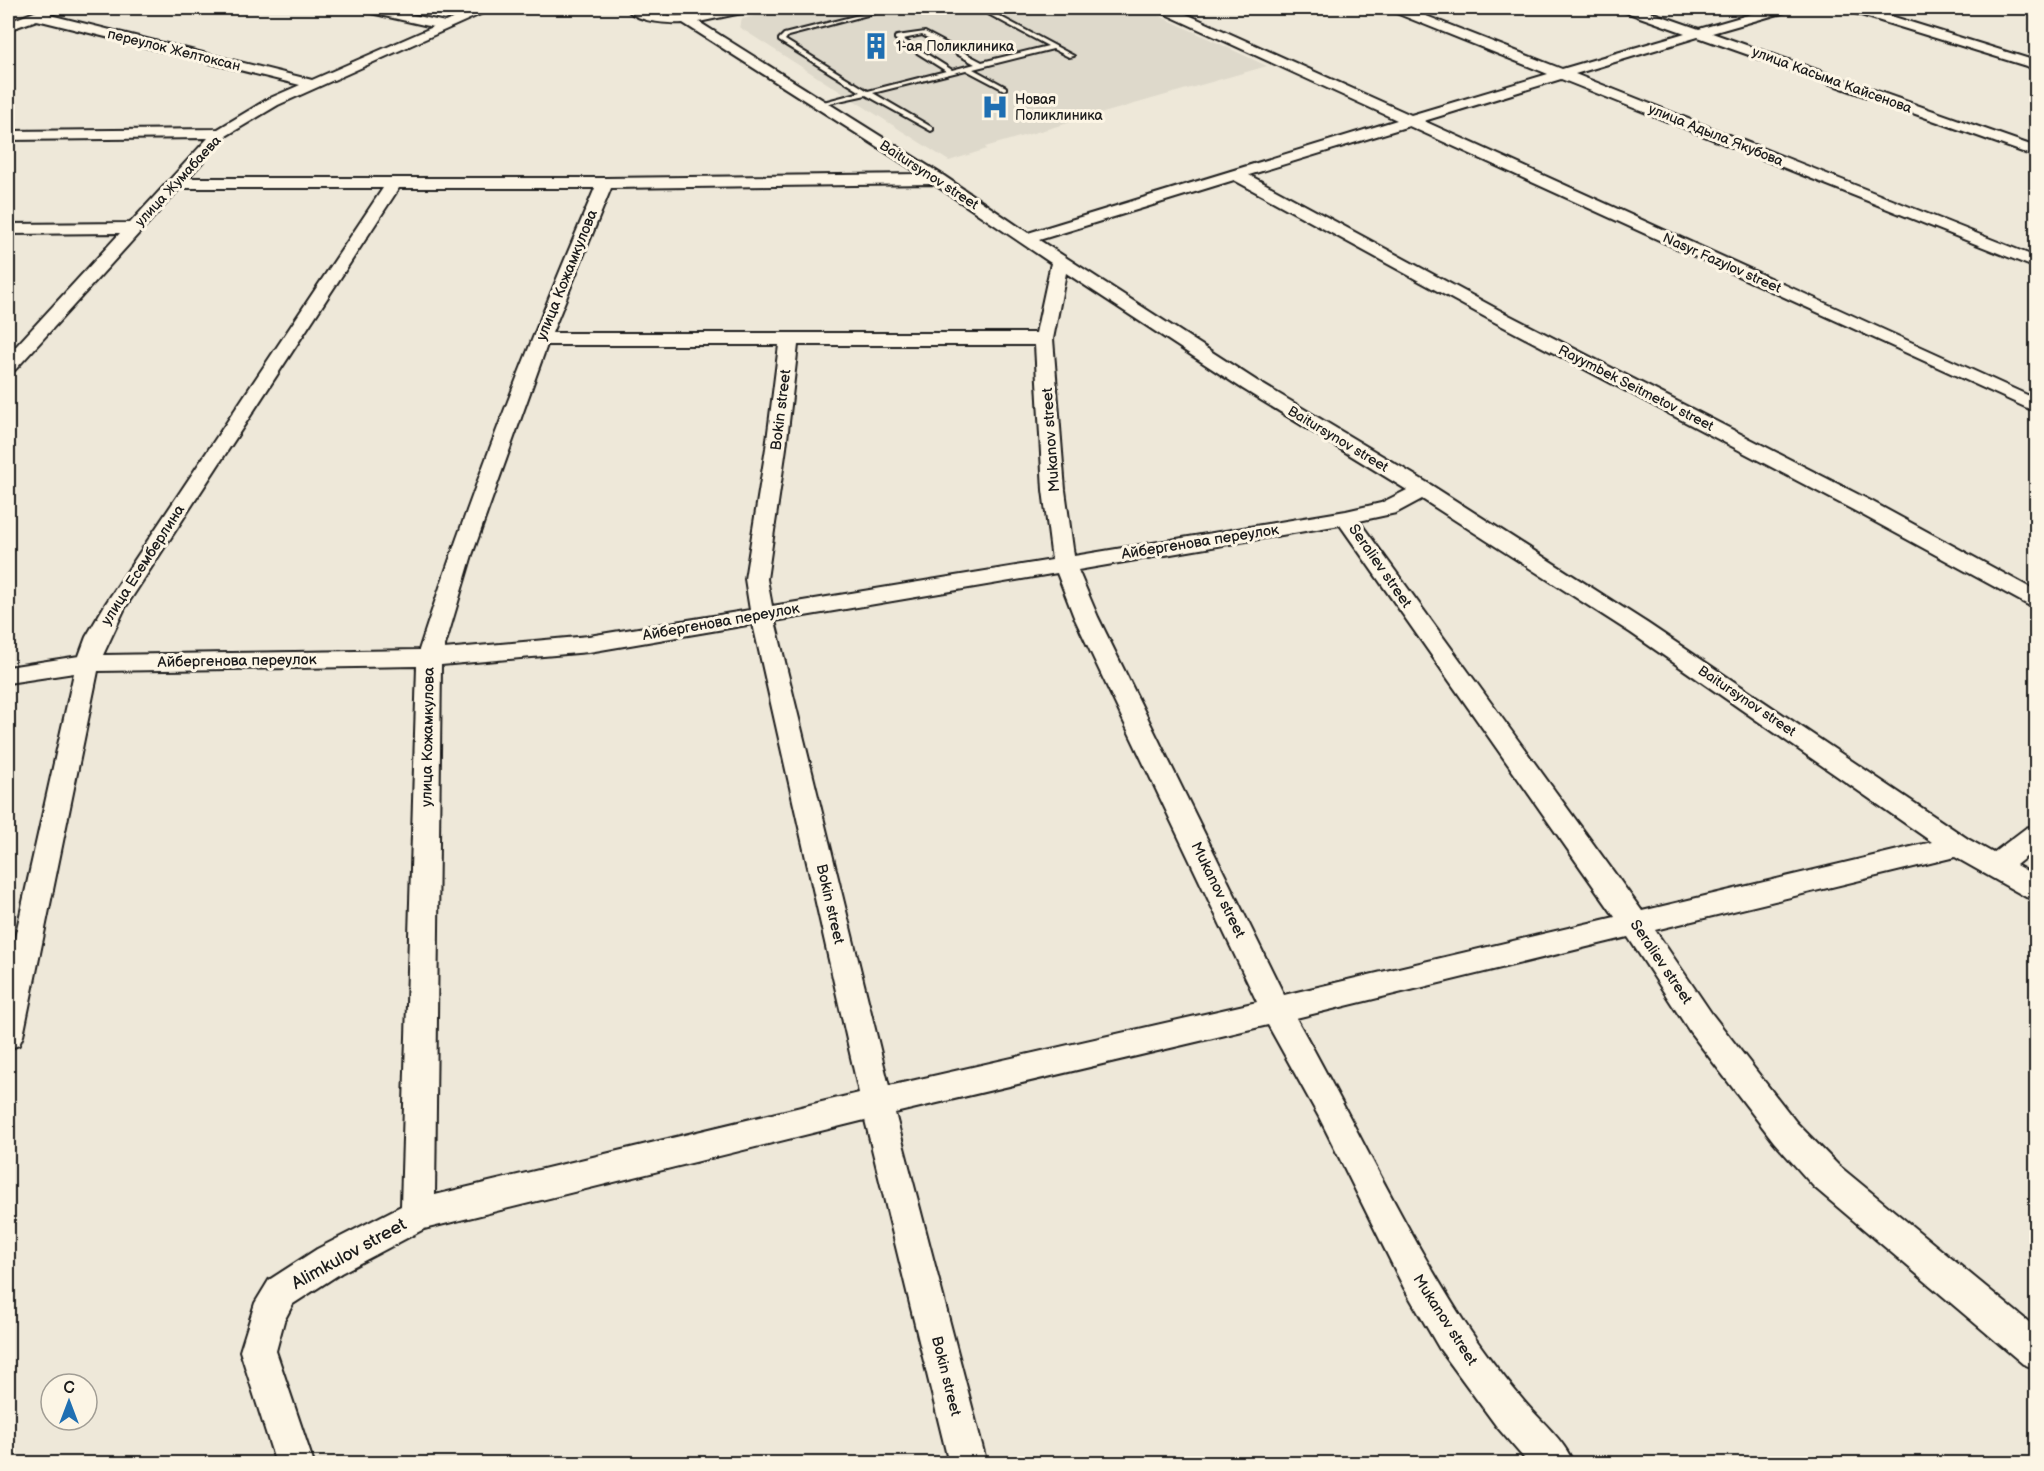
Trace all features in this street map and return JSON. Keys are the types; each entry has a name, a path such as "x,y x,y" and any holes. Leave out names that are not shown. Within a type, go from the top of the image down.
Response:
{"street":[{"path":"8,26 60,8"},
{"path":"366,8 446,26"},
{"name":"улица Жумабаева","path":"8,366 222,134 255,111 488,8"},
{"name":"Baitursynov street","path":"632,8 648,16 687,20 938,179 971,203 1306,421 1423,490 1639,628 1958,846 2037,889"},
{"path":"687,20 746,8"},
{"name":"Nasyr Fazylov street","path":"1164,8 2037,406"},
{"name":"улица Адыла Якубова","path":"1396,8 2037,263"},
{"name":"улица Касыма Кайсенова","path":"1628,8 2037,152"},
{"path":"1028,238 1237,175 1408,120 1784,8"},
{"path":"1853,8 2037,65"},
{"name":"переулок Желтоксан","path":"36,16 313,84"},
{"path":"8,120 53,135"},
{"path":"8,135 222,134"},
{"name":"Rayymbek Seitmetov street","path":"1237,175 1493,314 1863,506 2037,600"},
{"path":"177,183 605,183 938,179"},
{"name":"улица Есемберлина","path":"8,1036 88,663 98,637 114,608 395,182"},
{"name":"улица Кожамкулова","path":"418,1215 429,658 461,555 540,339 605,183"},
{"path":"8,229 135,228"},
{"name":"Mukanov street","path":"1060,260 1044,339 1054,490 1064,564 1086,617 1276,1010 1330,1107 1416,1276 1446,1325 1510,1414 1555,1464"},
{"path":"8,338 33,337"},
{"path":"540,339 1044,339"},
{"name":"Bokin street","path":"789,339 776,448 756,579 762,614 877,1103 968,1464"},
{"name":"Айбергенова переулок","path":"8,675 88,663 429,658 589,645 762,614 1346,518 1388,508 1423,490"},
{"name":"Seraliev street","path":"1346,518 1635,923 1701,1023 1785,1132 1826,1176 2037,1351"},
{"path":"1994,867 2037,835"},
{"name":"Alimkulov street","path":"295,1464 258,1351 268,1315 282,1292 310,1273 418,1215 877,1103 1276,1010 1958,846"}],"lane":[{"path":"891,8 781,38 781,40 931,129"},
{"path":"981,8 1071,56"},
{"path":"951,72 897,38 923,33 982,65"},
{"path":"818,105 1052,47"},
{"path":"967,69 1004,88"}],"shaded area":[{"name":"Новая Поликлиника","path":"789,8 1143,8 1267,66 985,147 987,149 949,161 739,27 742,19"}],"place":[{"name":"1-ая Поликлиника","path":"876,46"},
{"name":"Новая Поликлиника","path":"995,107"}]}
